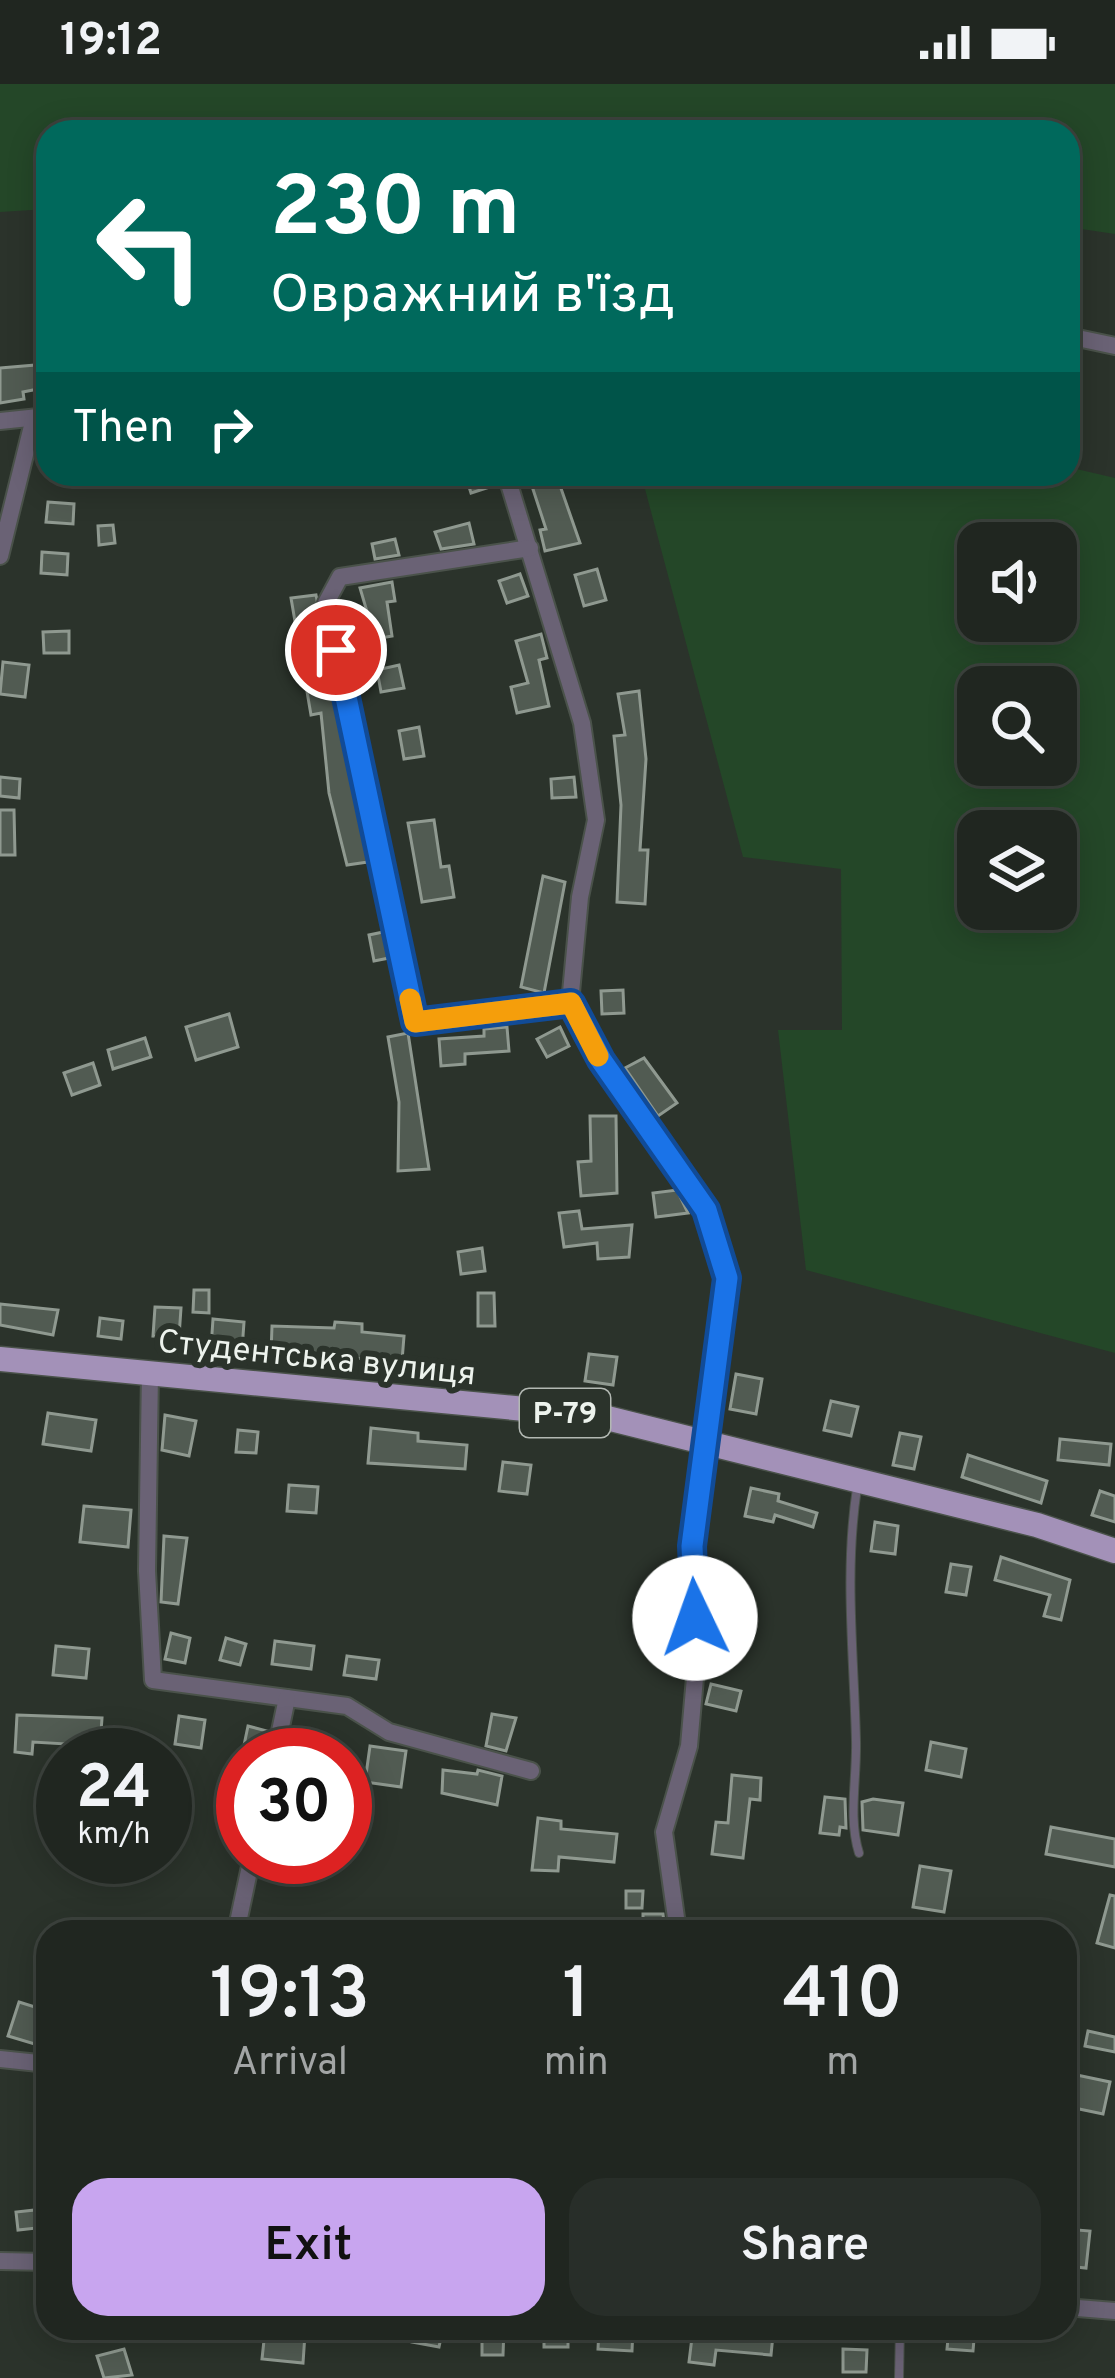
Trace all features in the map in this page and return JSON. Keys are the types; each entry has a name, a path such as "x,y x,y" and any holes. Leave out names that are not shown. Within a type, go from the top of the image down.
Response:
{"main road":[{"name":"Студентська вулиця","path":"0,1359 599,1417 1037,1525 1115,1551"}],"street":[{"path":"1080,338 1115,346"},
{"path":"0,421 36,417"},
{"path":"0,556 36,434"},
{"path":"510,486 582,723 596,820 580,897 571,1003 601,1060 706,1210 727,1278 692,1546 697,1655 689,1746 664,1832 676,1920"},
{"path":"530,548 340,577 326,603 415,1022 571,1003"},
{"path":"150,1372 147,1570 152,1680 347,1706 388,1732 531,1771"},
{"path":"280,1728 287,1698"},
{"path":"239,1920 246,1884"},
{"path":"0,2059 36,2063"},
{"path":"0,2261 36,2262"},
{"path":"1077,2308 1115,2311"}],"lane":[{"path":"858,1480 848,1551 856,1743 854,1836 859,1853"},
{"path":"899,2378 901,2340"}],"green space":[{"path":"0,84 1115,84 1115,234 1080,229 1080,120 36,120 36,210 0,212"},
{"path":"1080,470 1115,478 1115,1353 806,1270 778,1030 842,1030 841,869 743,857 644,486 1080,486"}],"building":[{"path":"36,365 36,389 23,392 24,399 0,403 0,368"},
{"path":"532,486 560,486 580,543 545,551 540,530 546,529"},
{"path":"48,502 74,504 73,524 46,522"},
{"path":"469,523 474,544 441,549 435,532"},
{"path":"113,525 115,543 99,545 98,526"},
{"path":"395,539 399,555 375,559 372,544"},
{"path":"42,552 68,554 67,575 41,573"},
{"path":"597,569 606,600 584,606 575,575"},
{"path":"520,574 528,596 507,603 499,581"},
{"path":"392,582 395,601 387,602 392,636 375,639 360,588"},
{"path":"316,595 368,862 347,865 329,793 321,713 311,715 291,598"},
{"path":"69,631 69,653 44,653 43,632"},
{"path":"541,634 547,658 539,660 549,706 517,713 511,687 528,683 516,641"},
{"path":"3,662 29,665 25,697 0,694"},
{"path":"399,665 404,688 381,692 377,670"},
{"path":"639,691 646,759 640,850 648,850 645,904 617,902 621,805 614,736 625,735 618,694"},
{"path":"419,727 424,756 404,759 399,731"},
{"path":"0,777 20,779 19,798 0,796"},
{"path":"574,777 576,797 552,798 551,779"},
{"path":"0,810 14,810 15,855 0,855"},
{"path":"434,820 441,867 449,866 454,897 422,902 408,823"},
{"path":"543,876 565,882 544,993 521,987"},
{"path":"383,932 389,958 374,961 369,935"},
{"path":"623,990 624,1013 602,1014 601,991"},
{"path":"229,1014 238,1047 196,1060 186,1027"},
{"path":"507,1027 509,1051 465,1054 465,1064 441,1066 439,1039 484,1036 484,1029"},
{"path":"560,1027 569,1046 547,1057 537,1039"},
{"path":"408,1033 429,1169 398,1171 399,1102 388,1037"},
{"path":"145,1038 151,1057 113,1069 108,1050"},
{"path":"644,1058 677,1103 658,1116 625,1068"},
{"path":"93,1063 100,1085 72,1095 64,1073"},
{"path":"590,1116 616,1116 617,1193 581,1196 578,1162 591,1161"},
{"path":"677,1190 688,1213 656,1217 653,1193"},
{"path":"579,1211 582,1229 632,1225 629,1257 598,1259 597,1243 564,1247 559,1213"},
{"path":"482,1248 485,1271 461,1274 458,1252"},
{"path":"194,1290 209,1290 209,1313 193,1312"},
{"path":"478,1293 494,1293 495,1326 478,1326"},
{"path":"0,1304 58,1310 53,1335 0,1325"},
{"path":"155,1307 181,1308 179,1337 153,1336"},
{"path":"100,1318 123,1321 121,1339 98,1336"},
{"path":"213,1319 244,1322 242,1350 211,1348"},
{"path":"335,1322 362,1324 362,1332 404,1336 402,1361 271,1353 272,1326 334,1328"},
{"path":"589,1354 617,1357 613,1385 585,1381"},
{"path":"736,1374 762,1379 756,1414 730,1409"},
{"path":"831,1401 858,1407 851,1436 824,1430"},
{"path":"48,1413 96,1420 91,1451 43,1444"},
{"path":"165,1415 196,1421 189,1456 162,1450"},
{"path":"371,1428 418,1433 418,1441 467,1445 465,1469 368,1463"},
{"path":"238,1430 258,1432 256,1453 236,1452"},
{"path":"900,1433 921,1437 914,1469 893,1465"},
{"path":"1060,1439 1111,1444 1109,1465 1058,1460"},
{"path":"968,1455 1047,1481 1041,1503 962,1477"},
{"path":"503,1462 531,1465 527,1494 499,1491"},
{"path":"289,1485 318,1487 316,1513 287,1511"},
{"path":"751,1488 779,1494 778,1501 817,1513 813,1527 775,1515 773,1522 745,1516"},
{"path":"1100,1491 1115,1496 1115,1522 1092,1515"},
{"path":"84,1506 131,1510 128,1547 80,1542"},
{"path":"875,1522 898,1526 895,1554 871,1551"},
{"path":"164,1536 187,1538 178,1604 161,1602"},
{"path":"1001,1557 1070,1580 1061,1620 1044,1616 1050,1595 995,1580"},
{"path":"951,1564 971,1567 966,1595 946,1592"},
{"path":"707,1609 729,1609 729,1638 709,1638"},
{"path":"171,1633 190,1638 185,1663 165,1659"},
{"path":"226,1638 246,1644 240,1665 220,1660"},
{"path":"275,1641 314,1646 311,1669 272,1664"},
{"path":"661,1642 683,1643 682,1660 659,1658"},
{"path":"56,1646 89,1649 86,1678 53,1675"},
{"path":"347,1656 379,1660 376,1679 344,1675"},
{"path":"711,1684 741,1691 736,1711 706,1704"},
{"path":"492,1714 516,1718 506,1751 486,1746"},
{"path":"17,1715 102,1718 101,1728 36,1728 32,1754 15,1752"},
{"path":"179,1716 205,1720 201,1748 192,1747 192,1728 177,1728"},
{"path":"931,1742 966,1749 961,1777 926,1770"},
{"path":"372,1746 406,1751 401,1787 372,1783"},
{"path":"443,1770 502,1776 497,1805 442,1793"},
{"path":"732,1775 761,1778 760,1800 750,1799 743,1858 712,1854 716,1822 728,1823"},
{"path":"825,1797 845,1799 846,1828 840,1827 839,1835 820,1833"},
{"path":"862,1802 903,1803 898,1835 863,1830"},
{"path":"538,1818 561,1821 561,1829 617,1834 614,1862 559,1857 558,1871 532,1870"},
{"path":"1051,1827 1115,1839 1115,1867 1046,1854"},
{"path":"920,1866 951,1871 944,1912 913,1907"},
{"path":"626,1891 643,1891 642,1908 626,1908"},
{"path":"1110,1895 1115,1896 1115,1948 1097,1943"},
{"path":"643,1914 663,1914 664,1920 643,1920"},
{"path":"19,2002 36,2007 36,2044 8,2036"},
{"path":"1088,2031 1115,2037 1115,2052 1085,2046"},
{"path":"1077,2075 1110,2082 1103,2114 1077,2109"},
{"path":"35,2210 36,2228 18,2230 16,2212"},
{"path":"1077,2230 1090,2231 1086,2268 1077,2267"},
{"path":"264,2340 305,2340 303,2363 262,2359"},
{"path":"412,2340 440,2340 439,2347"},
{"path":"482,2340 504,2340 503,2355 482,2355"},
{"path":"544,2340 568,2340 568,2347 544,2347"},
{"path":"598,2340 632,2340 632,2351 598,2349"},
{"path":"692,2340 772,2340 771,2355 716,2350 714,2365 689,2362"},
{"path":"948,2340 974,2340 973,2351 947,2349"},
{"path":"124,2349 132,2375 104,2378 97,2356"},
{"path":"843,2349 867,2350 866,2372 843,2372"}],"slow traffic":[{"path":"410,999 415,1022 571,1003 598,1056"}],"route":[{"path":"336,650 415,1022 571,1003 601,1060 706,1210 727,1278 692,1546 695,1618"}]}
